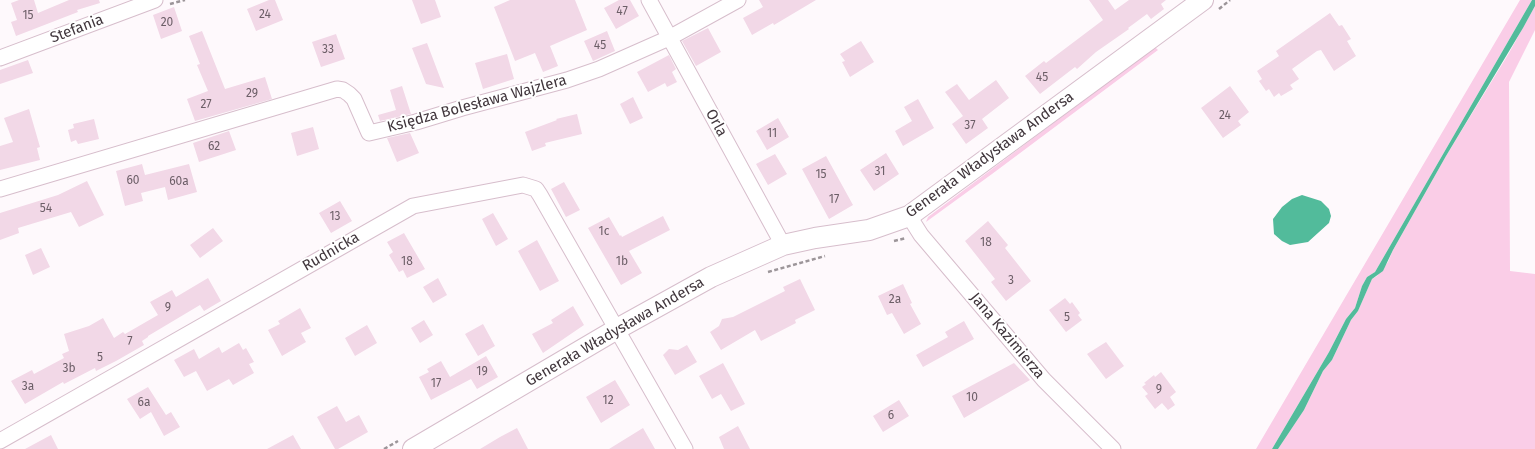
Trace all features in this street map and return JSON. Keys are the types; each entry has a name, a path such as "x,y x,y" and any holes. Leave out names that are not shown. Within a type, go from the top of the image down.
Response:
{"street":[{"name":"Stefania","path":"0,58 155,0"},
{"name":"Orla","path":"649,0 783,246"},
{"name":"Księdza Bolesława Wajzlera","path":"0,189 337,89 349,94 354,100 368,134 416,122 584,74 669,38 738,0"},
{"name":"Generała Władysława Andersa","path":"413,449 711,277 783,246 815,238 869,230 909,216 1203,0"},
{"name":"Rudnicka","path":"0,441 413,206 513,187 522,186 536,189 618,329"},
{"name":"Jana Kazimierza","path":"909,216 921,236 1044,380 1113,449"},
{"path":"618,329 685,449"}],"path":[{"path":"893,242 909,237"},
{"path":"768,273 813,258 832,255"}],"shaded area":[{"path":"1520,0 1532,0 1375,272 1367,277 1355,308 1346,319 1329,352 1272,449 1256,449"},
{"path":"1532,0 1535,0 1535,6 1523,28 1446,156 1383,271 1372,279 1358,311 1351,320 1332,360 1323,371 1304,410 1278,449 1272,449 1329,352 1346,319 1355,308 1367,277 1375,272"},
{"path":"1535,6 1535,30 1509,82 1510,271 1535,274 1535,449 1278,449 1304,410 1323,371 1332,360 1351,320 1358,311 1372,279 1377,276 1388,262 1446,156 1509,53"},
{"path":"1155,47 1158,50 926,222 928,217"},
{"path":"1302,195 1321,201 1329,209 1331,216 1329,223 1308,242 1290,245 1274,234 1273,219 1282,207 1292,199"}],"building":[{"path":"19,0 34,0 38,13 69,0 99,0 100,3 77,10 78,12 16,36 11,22 17,20 11,3"},
{"path":"269,0 275,0 283,20 256,31 247,9"},
{"path":"412,0 435,0 441,17 421,24"},
{"path":"510,0 575,0 587,30 550,46 558,66 543,72 535,53 515,61 494,7"},
{"path":"619,0 630,0 639,16 616,29 604,8"},
{"path":"759,0 816,0 774,25 773,23 752,35 743,18 763,7"},
{"path":"1089,0 1108,0 1115,10 1129,0 1166,0 1161,4 1164,9 1151,19 1147,14 1096,52 1077,69 1075,67 1040,94 1025,76 1044,61 1046,63 1103,20"},
{"path":"174,7 182,31 161,39 153,15"},
{"path":"1330,13 1339,26 1342,25 1351,39 1347,41 1356,56 1334,71 1321,50 1317,51 1292,69 1299,79 1290,85 1293,89 1281,96 1279,93 1274,97 1269,89 1266,91 1259,81 1262,79 1257,71 1279,56 1276,51"},
{"path":"708,28 721,52 696,66 682,41"},
{"path":"202,31 225,89 265,77 272,99 195,121 187,99 208,91 197,65 200,64 189,36"},
{"path":"607,31 615,51 593,61 584,41"},
{"path":"336,34 345,59 321,67 312,42"},
{"path":"861,41 874,62 850,77 842,62 845,61 840,54"},
{"path":"427,43 444,88 426,84 412,48"},
{"path":"507,54 514,79 483,89 475,63"},
{"path":"669,55 676,69 672,72 677,82 667,87 665,83 648,92 637,72"},
{"path":"28,60 33,73 0,84 0,70"},
{"path":"996,80 1009,98 982,119 988,128 966,144 952,124 963,116 945,92 957,84 969,100"},
{"path":"402,86 411,114 380,121 378,115 396,110 390,90"},
{"path":"1230,86 1249,112 1238,121 1241,125 1223,138 1201,108"},
{"path":"633,97 643,118 630,124 620,104"},
{"path":"918,99 934,128 903,146 895,131 912,121 904,107"},
{"path":"29,109 40,147 37,148 40,160 0,170 0,146 13,142 4,118"},
{"path":"577,114 582,134 545,143 546,146 532,151 525,132 556,119"},
{"path":"778,118 789,137 767,150 756,131"},
{"path":"94,119 99,139 78,144 76,140 71,142 68,130 74,128 73,124"},
{"path":"313,127 319,149 297,156 291,133"},
{"path":"229,131 236,150 199,162 193,143"},
{"path":"410,133 419,153 397,162 387,138"},
{"path":"886,153 899,174 874,191 860,170"},
{"path":"775,154 787,174 768,185 756,164"},
{"path":"826,156 853,205 829,219 802,169"},
{"path":"142,164 145,175 189,164 197,192 168,200 165,187 141,193 143,201 125,206 116,171"},
{"path":"87,181 104,215 79,227 71,212 18,228 19,233 0,240 0,213 58,195"},
{"path":"564,182 580,210 566,217 551,189"},
{"path":"340,201 352,221 331,233 319,213"},
{"path":"493,213 508,239 496,246 482,219"},
{"path":"663,216 670,230 629,251 642,273 621,285 588,228 609,217 622,237"},
{"path":"988,221 1008,245 1005,248 1031,281 1006,301 991,282 995,279 965,241"},
{"path":"213,228 223,241 200,258 190,245"},
{"path":"404,233 425,269 407,278 403,270 399,272 389,255 393,252 387,242"},
{"path":"537,240 559,281 540,291 518,251"},
{"path":"41,248 50,267 33,275 25,255"},
{"path":"208,278 221,301 204,311 200,305 148,336 142,341 144,345 116,361 96,371 95,368 64,384 63,382 25,404 11,381 32,370 34,374 64,358 62,354 69,351 64,334 89,326 103,318 114,338 123,332 125,334 158,315 150,302 172,290 176,297"},
{"path":"438,278 447,295 433,303 423,287"},
{"path":"800,279 815,310 795,320 796,323 761,341 755,330 721,350 710,332 719,326 722,319 733,317 785,291 783,287"},
{"path":"903,284 912,303 910,304 921,324 904,334 892,313 887,315 878,296"},
{"path":"1065,298 1070,304 1072,302 1080,313 1078,315 1082,320 1066,332 1049,310"},
{"path":"573,306 584,325 543,353 532,334 553,323 551,320"},
{"path":"300,308 311,328 301,333 306,342 282,356 268,330 280,324 278,321"},
{"path":"424,320 433,335 420,343 411,328"},
{"path":"964,321 974,339 923,367 916,355 948,337 945,332"},
{"path":"483,324 495,346 478,356 465,334"},
{"path":"367,325 377,343 355,356 345,338"},
{"path":"1106,342 1124,366 1106,379 1087,354"},
{"path":"239,343 243,350 246,348 254,362 249,364 254,373 233,385 229,379 207,391 196,371 184,377 174,360 194,349 199,359 219,347 222,353"},
{"path":"687,345 697,362 675,375 663,355 669,349 678,350"},
{"path":"486,356 498,377 477,389 471,379 431,400 419,377 429,372 427,369 441,361 450,377"},
{"path":"723,363 745,404 731,411 721,394 712,399 699,376"},
{"path":"1014,363 1030,380 964,418 952,396"},
{"path":"1161,372 1176,392 1170,397 1175,405 1168,410 1162,403 1155,409 1145,396 1148,394 1142,387 1154,375 1155,377"},
{"path":"615,380 630,405 601,423 586,397"},
{"path":"148,387 166,415 171,412 180,427 164,436 151,412 140,419 127,399"},
{"path":"899,400 909,416 883,432 873,416"},
{"path":"337,406 346,422 359,415 368,432 335,449 317,417"},
{"path":"738,426 750,449 724,449 719,437"},
{"path":"517,428 528,449 480,449 500,437"},
{"path":"643,428 655,449 609,449"},
{"path":"51,435 58,449 25,449"},
{"path":"293,435 301,449 267,449"}]}
